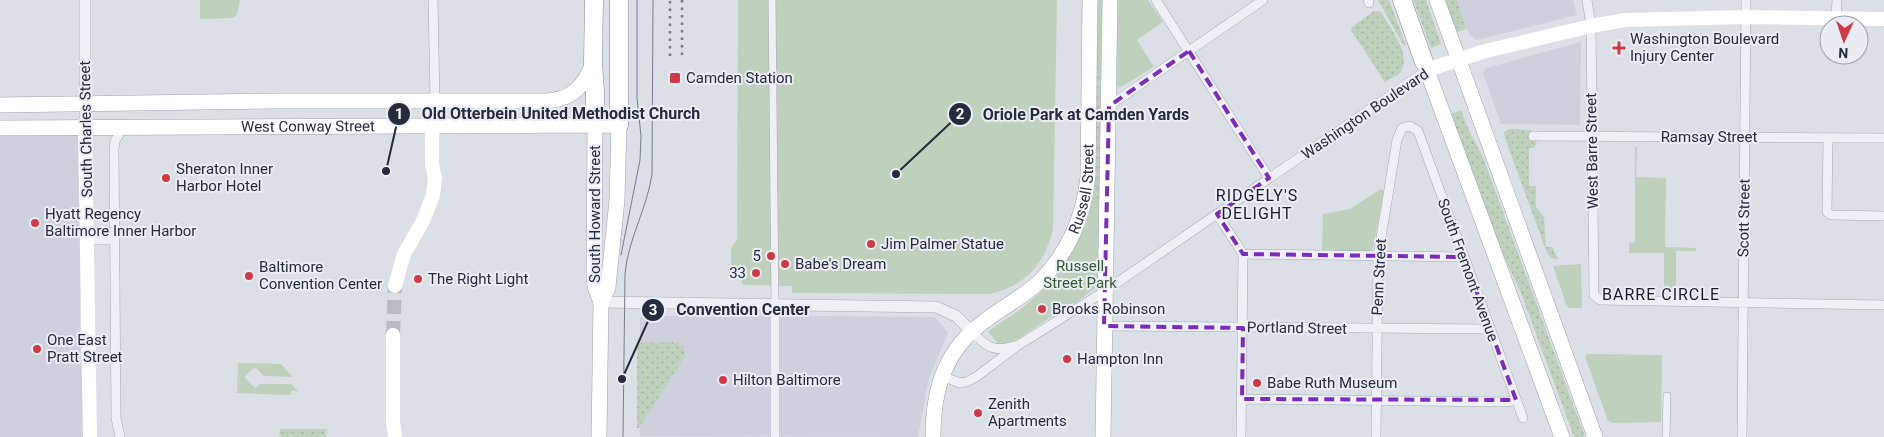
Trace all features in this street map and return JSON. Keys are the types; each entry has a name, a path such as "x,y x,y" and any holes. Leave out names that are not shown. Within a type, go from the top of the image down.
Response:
{"highway":[{"path":"594,0 593,63 595,124"},
{"path":"619,0 619,125"},
{"path":"1402,0 1425,66"}],"main road":[{"name":"Russell Street","path":"933,437 934,404 942,376 953,355 972,332 1046,275 1066,247 1078,222 1086,194 1088,177 1090,0"},
{"name":"Russell Street","path":"1103,437 1110,0"},
{"path":"1437,0 1457,60 1595,437"},
{"name":"Washington Boulevard","path":"1425,66 1457,60 1591,26 1637,19 1819,18"},
{"name":"Washington Boulevard","path":"1869,19 1884,19"},
{"name":"West Conway Street","path":"0,105 554,100 578,89 585,83 593,63"},
{"path":"1425,66 1562,437"},
{"path":"395,286 404,254 424,221 433,195 436,178 432,164 435,101"},
{"name":"South Howard Street","path":"595,124 594,277 595,287 601,302 599,437"},
{"name":"West Conway Street","path":"0,128 619,125"},
{"name":"South Howard Street","path":"601,302 608,288 616,219 619,125"},
{"name":"South Charles Street","path":"85,128 90,437"},
{"path":"393,335 393,421 395,437"},
{"path":"1553,437 1556,420"}],"street":[{"name":"South Charles Street","path":"85,0 85,128"},
{"path":"433,0 435,101"},
{"path":"772,0 775,437"},
{"path":"1156,0 1269,178"},
{"path":"1108,106 1263,0"},
{"name":"West Barre Street","path":"1588,0 1591,26 1594,295 1600,300 1742,302"},
{"name":"Scott Street","path":"1742,437 1746,0"},
{"path":"1836,0 1836,15"},
{"name":"Washington Boulevard","path":"942,376 960,383 966,382 1017,346 1105,291 1218,214 1425,66"},
{"name":"Penn Street","path":"1376,437 1378,256 1397,140 1402,128 1410,126"},
{"name":"South Fremont Avenue","path":"1410,126 1418,131 1523,418"},
{"name":"South Charles Street","path":"120,437 116,418 114,149 115,142 123,128"},
{"name":"Ramsay Street","path":"1533,136 1884,138"},
{"path":"1828,138 1827,212 1830,215 1884,216"},
{"path":"1218,214 1244,254 1241,437"},
{"path":"87,240 115,240"},
{"path":"1244,254 1464,257"},
{"path":"601,302 936,307 956,316 972,332"},
{"path":"1742,302 1756,304 1884,305"},
{"name":"Portland Street","path":"1104,326 1489,329"},
{"name":"Washington Boulevard","path":"972,332 986,346 1006,349 1017,346"},
{"path":"1666,437 1667,396"},
{"path":"1242,399 1507,402 1516,400"}],"highlighted area":[{"path":"1189,51 1269,178 1217,214 1243,254 1464,257 1516,400 1242,399 1243,328 1104,326 1109,106"}],"shaded area":[{"path":"1457,0 1573,0 1577,15 1477,40 1466,29"},
{"path":"1581,42 1580,125 1501,124 1483,73 1486,68"},
{"path":"81,134 80,333 84,437 0,437 0,135"},
{"path":"699,315 935,317 948,333 929,378 918,437 640,436 640,317"}],"green space":[{"path":"200,0 240,0 237,15 231,18 203,19 200,18"},
{"path":"738,0 1057,0 1053,229 1045,252 1032,271 1014,285 990,294 792,293 792,286 746,285 742,284 742,274 731,275 731,248 737,240"},
{"path":"1098,0 1102,0 1098,277 1096,287 1074,304 1057,280 1086,235 1094,194"},
{"path":"1118,0 1148,0 1163,22 1137,40 1154,67 1119,88 1117,86"},
{"path":"1378,0 1389,0 1406,45 1404,46"},
{"path":"1413,0 1426,0 1441,44 1431,48"},
{"path":"1444,0 1457,0 1466,29 1457,32"},
{"path":"1374,11 1379,11 1383,15 1403,52 1403,67 1399,74 1385,82 1351,30 1352,27"},
{"path":"1461,110 1470,133 1483,157 1585,437 1574,437 1521,293 1501,250 1451,114"},
{"path":"1509,129 1532,130 1531,139 1537,142 1534,148 1529,148 1529,186 1536,186 1536,207 1544,217 1546,247 1552,247 1558,259 1551,258 1547,253 1505,138 1504,132"},
{"path":"1635,147 1637,147 1636,177 1666,178 1665,247 1696,248 1696,251 1676,251 1676,288 1664,288 1664,253 1629,253 1629,243 1635,242"},
{"path":"1381,189 1384,192 1372,253 1322,253 1323,214 1350,209"},
{"name":"Russell Street Park","path":"1093,198 1100,199 1096,287 1013,342 998,344 988,331 1021,309 1049,285 1061,270 1086,225"},
{"path":"1581,264 1582,308 1569,308 1553,266"},
{"path":"679,342 679,346 684,346 685,356 639,428 637,428 637,343"},
{"path":"1586,354 1662,355 1661,422 1613,423 1608,421 1585,357"},
{"path":"238,363 281,364 293,377 264,376 255,367 244,377 255,388 260,384 292,384 298,391 291,391 291,395 237,393"},
{"path":"280,429 327,429 326,437 278,437"}],"tunnel":[{"path":"393,335 395,286"}],"tram line":[{"path":"621,255 640,160 641,136 637,98 637,0"},
{"path":"623,437 625,274 630,249 650,187 652,174 653,0"}],"railway":[{"path":"670,0 670,56"},
{"path":"682,0 682,57"}],"place":[{"name":"Washington Boulevard Injury Center","path":"1619,48"},
{"name":"Camden Station","path":"675,78"},
{"name":"Old Otterbein United Methodist Church","path":"386,171"},
{"name":"Oriole Park at Camden Yards","path":"896,174"},
{"name":"Sheraton Inner Harbor Hotel","path":"166,178"},
{"name":"Hyatt Regency Baltimore Inner Harbor","path":"35,223"},
{"name":"Jim Palmer Statue","path":"871,244"},
{"name":"5","path":"771,256"},
{"name":"Babe's Dream","path":"785,264"},
{"name":"33","path":"756,273"},
{"name":"Baltimore Convention Center","path":"249,276"},
{"name":"The Right Light","path":"418,279"},
{"name":"Brooks Robinson","path":"1042,309"},
{"name":"One East Pratt Street","path":"37,349"},
{"name":"Hampton Inn","path":"1067,359"},
{"name":"Convention Center","path":"622,379"},
{"name":"Hilton Baltimore","path":"723,380"},
{"name":"Babe Ruth Museum","path":"1257,383"},
{"name":"Zenith Apartments","path":"978,413"}],"district":[{"name":"RIDGELY'S DELIGHT","path":"1257,204"},
{"name":"BARRE CIRCLE","path":"1661,294"}]}
